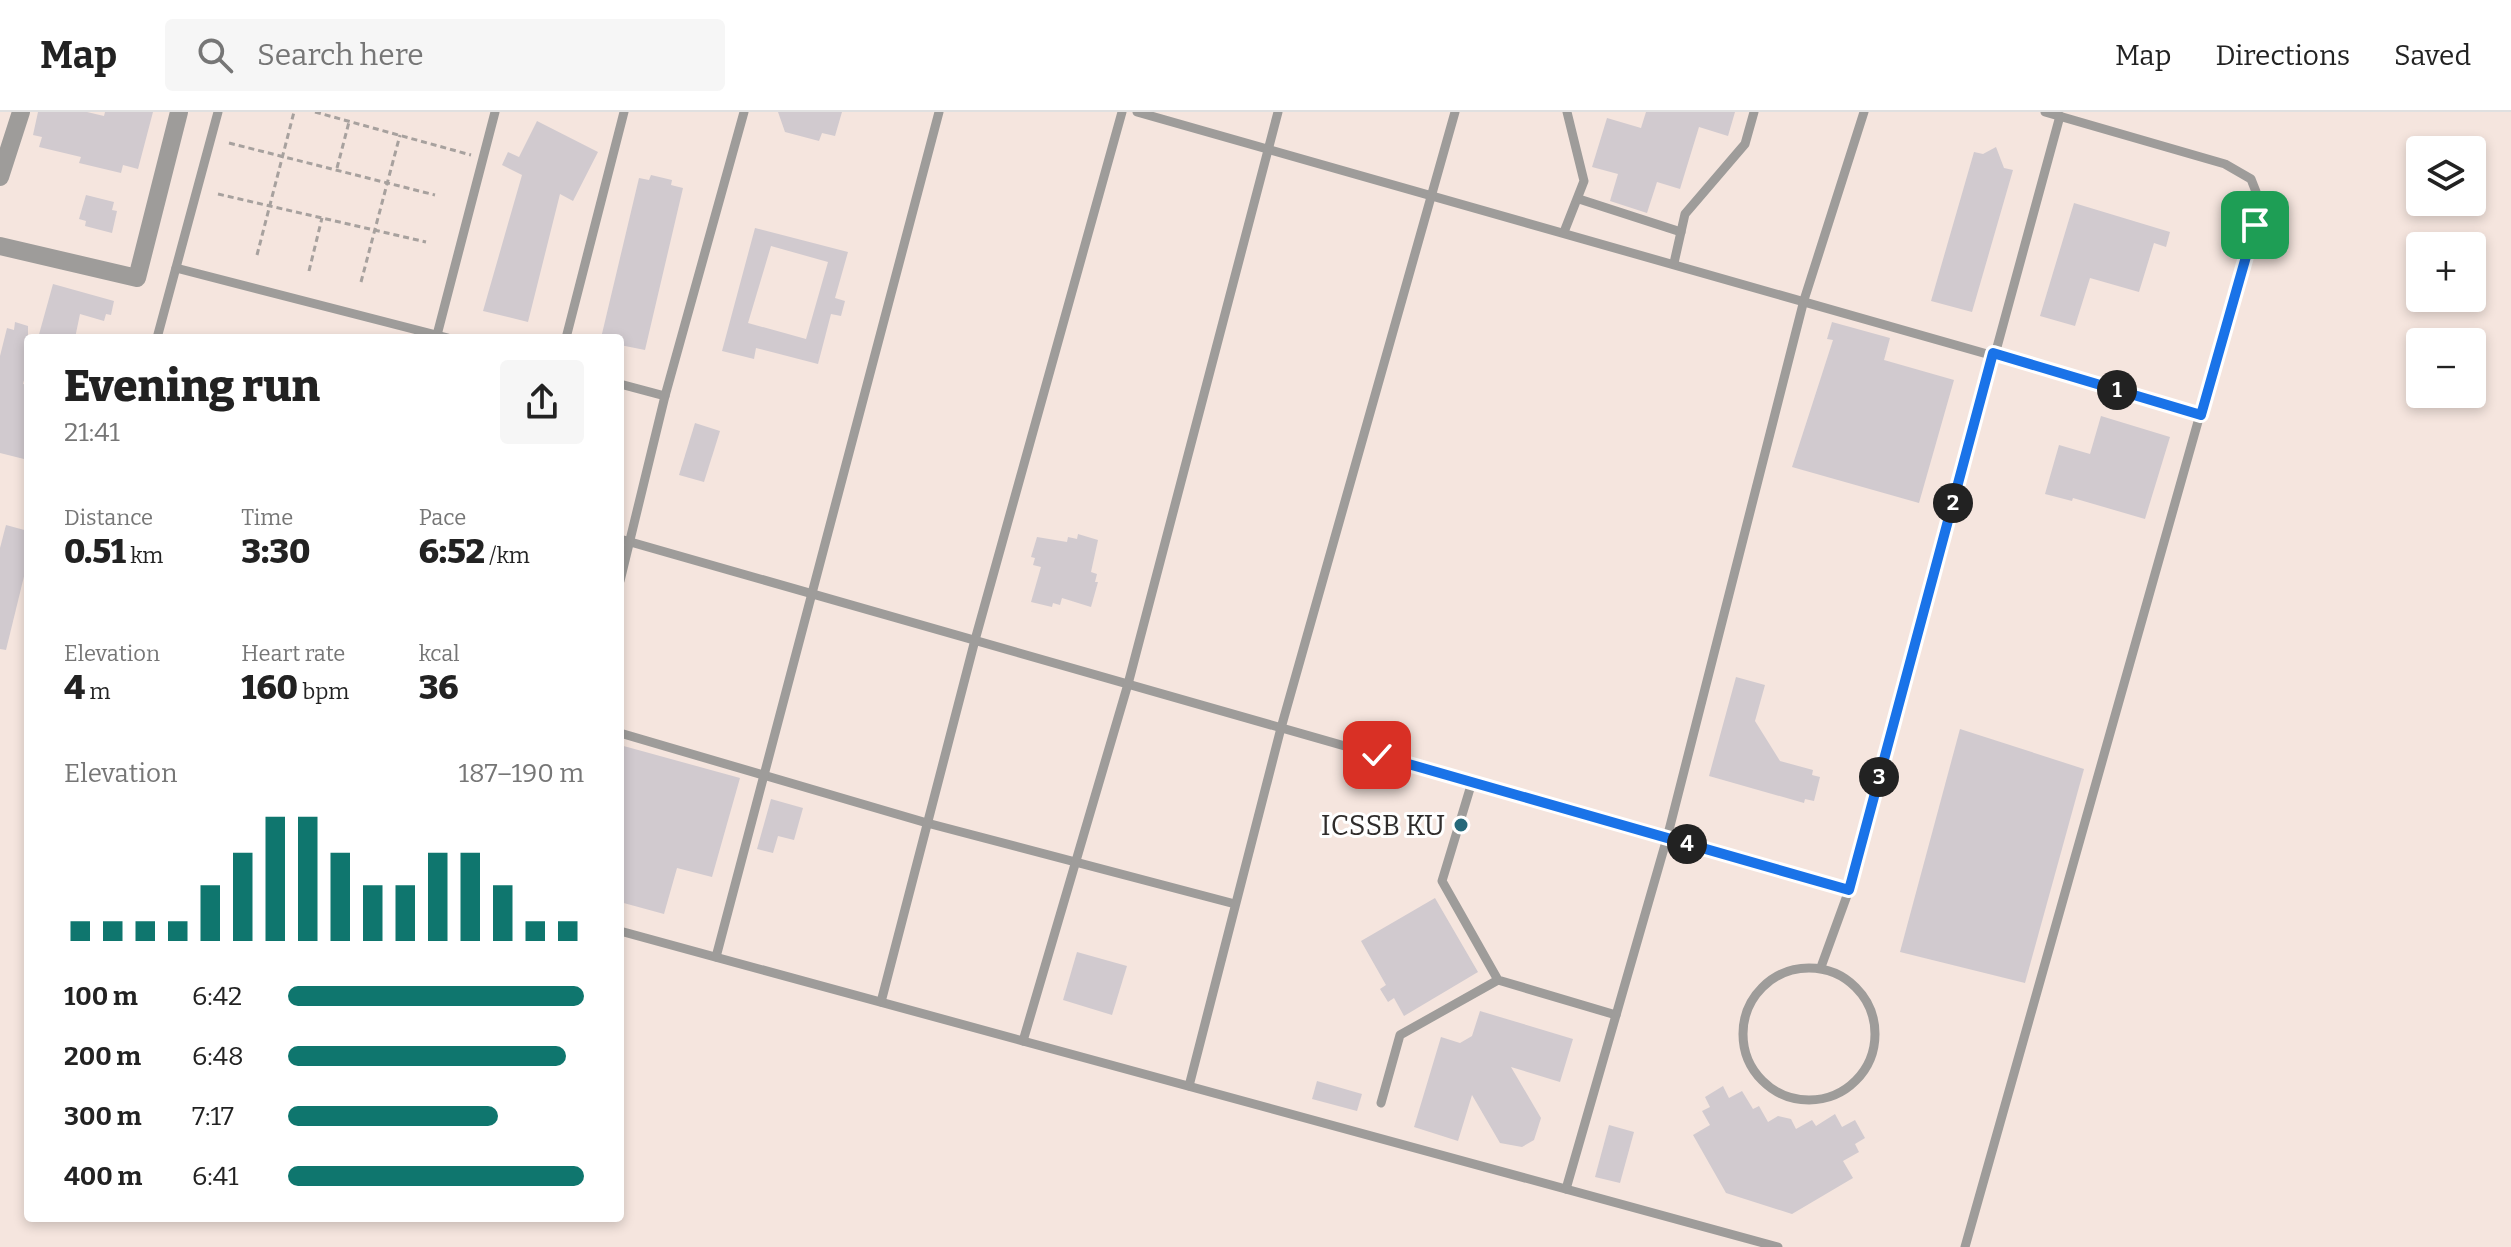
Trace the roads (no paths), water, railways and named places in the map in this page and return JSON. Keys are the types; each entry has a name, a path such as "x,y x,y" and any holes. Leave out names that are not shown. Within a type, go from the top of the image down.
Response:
{"street":[{"path":"0,177 21,112"},
{"path":"0,246 137,278 179,112"}],"lane":[{"path":"158,334 218,112"},
{"path":"444,334 495,112"},
{"path":"567,334 624,112"},
{"path":"624,567 665,396 744,112"},
{"path":"716,957 939,112"},
{"path":"881,1002 975,640 1122,112"},
{"path":"1137,112 1993,353 2201,415"},
{"path":"1023,1041 1128,684 1278,112"},
{"path":"1189,1086 1281,728 1455,112"},
{"path":"1564,232 1584,181 1567,112"},
{"path":"1674,263 1685,214 1745,144 1754,112"},
{"path":"1566,1189 1667,838 1804,300 1864,112"},
{"path":"1965,1247 2260,202 2251,179 2225,164 2045,112"},
{"path":"1821,967 1849,890 2060,116"},
{"path":"1579,199 1681,232"},
{"path":"176,268 431,334"},
{"path":"624,385 665,396"},
{"path":"624,540 1849,890"},
{"path":"624,734 927,823 1235,904"},
{"path":"1472,782 1442,881 1498,980 1616,1015"},
{"path":"624,932 1778,1247"},
{"path":"1821,967 1851,980 1871,1006 1877,1038 1867,1069 1844,1092 1813,1102 1782,1096 1756,1076 1742,1047 1744,1014 1761,986 1789,969 1821,967"},
{"path":"1381,1103 1400,1035 1498,980"}],"place":[{"name":"ICSSB KU","path":"1461,825"}]}
